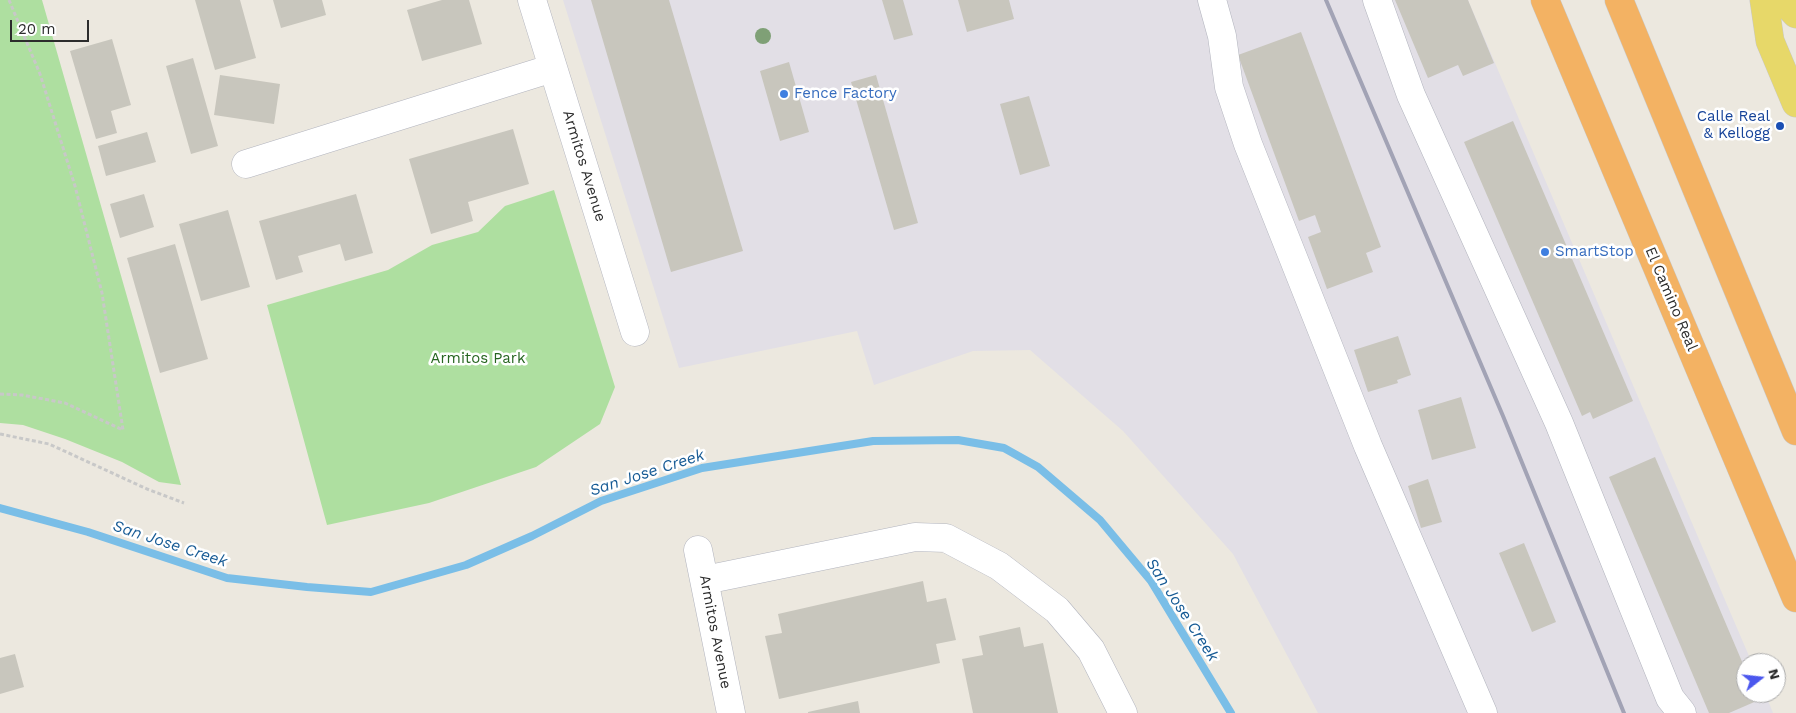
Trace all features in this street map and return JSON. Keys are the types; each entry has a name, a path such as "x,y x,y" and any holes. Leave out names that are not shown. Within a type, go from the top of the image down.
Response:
{"highway":[{"name":"El Camino Real","path":"1545,0 1796,598"},
{"path":"1619,0 1796,431"}],"main road":[{"path":"1764,0 1770,41 1796,103"},
{"path":"1783,0 1796,14"}],"street":[{"name":"Armitos Avenue","path":"532,0 635,332"},
{"path":"1212,0 1222,36 1230,87 1248,144 1368,446 1483,713"},
{"path":"1377,0 1411,95 1559,423 1670,698 1682,713"},
{"path":"246,164 553,68"},
{"path":"704,580 915,537 946,538 999,566 1058,610 1091,650 1123,713"},
{"name":"Armitos Avenue","path":"698,550 731,713"}],"path":[{"path":"0,394 22,395 65,404 123,430 102,294 75,186 40,74 9,0"},
{"path":"0,434 50,444 147,489 184,503"}],"shaded area":[{"path":"563,0 1468,0 1748,653 1736,653 1736,703 1769,703 1773,713 1318,713 1233,554 1123,431 1030,350 973,351 874,385 857,331 679,368"}],"green space":[{"path":"0,0 42,0 181,485 159,482 122,462 65,439 23,425 0,423"},
{"name":"Armitos Park","path":"554,190 615,387 600,424 536,467 429,503 327,525 267,305 388,270 432,245 478,232 505,206"}],"building":[{"path":"195,0 240,0 256,58 215,70"},
{"path":"273,0 322,0 326,15 281,28"},
{"path":"442,0 469,0 482,44 422,61 407,10"},
{"path":"591,0 669,0 743,251 671,272"},
{"path":"882,0 903,0 913,35 894,40"},
{"path":"958,0 1009,0 1014,19 967,32"},
{"path":"1395,0 1468,0 1494,63 1463,76 1458,65 1428,78"},
{"path":"1301,32 1381,247 1366,253 1373,272 1327,289 1308,237 1321,232 1315,215 1299,221 1238,55"},
{"path":"112,39 131,105 111,111 117,133 96,139 70,51"},
{"path":"193,58 218,146 191,154 166,66"},
{"path":"789,62 809,132 780,141 760,71"},
{"path":"220,75 280,84 274,124 214,115"},
{"path":"876,75 918,223 894,230 851,82"},
{"path":"1029,96 1050,166 1020,175 1000,104"},
{"path":"1513,121 1633,401 1593,419 1590,412 1582,416 1464,142"},
{"path":"513,129 529,184 468,202 473,221 431,234 409,159"},
{"path":"147,132 156,162 106,176 98,146"},
{"path":"144,194 154,227 120,238 110,204"},
{"path":"356,194 373,253 345,261 340,244 298,256 303,272 276,280 259,221"},
{"path":"228,210 250,287 201,301 179,224"},
{"path":"175,244 208,359 160,373 127,258"},
{"path":"1398,336 1411,375 1397,380 1398,383 1368,392 1354,350"},
{"path":"1461,397 1476,448 1432,460 1418,410"},
{"path":"1655,457 1738,653 1736,653 1736,703 1752,703 1729,713 1709,713 1609,477"},
{"path":"1428,479 1442,522 1421,528 1408,486"},
{"path":"1524,543 1556,622 1532,632 1499,553"},
{"path":"923,581 927,602 946,598 956,640 936,644 940,663 779,699 765,636 782,633 778,614"},
{"path":"1020,627 1024,647 1043,643 1058,713 973,713 962,659 983,655 979,636"},
{"path":"15,654 24,687 0,694 0,658"},
{"path":"858,701 860,713 808,713 808,712"}],"waterway":[{"name":"San Jose Creek","path":"0,508 88,532 227,578 371,592 466,565 532,536 601,501 702,468 873,441 958,440 1004,448 1038,467 1100,520 1151,581 1231,713"}],"railway":[{"path":"1326,0 1503,416 1624,713"}],"place":[{"name":"Fence Factory","path":"784,94"},
{"name":"Calle Real & Kellogg","path":"1780,126"},
{"name":"SmartStop","path":"1545,252"}]}
